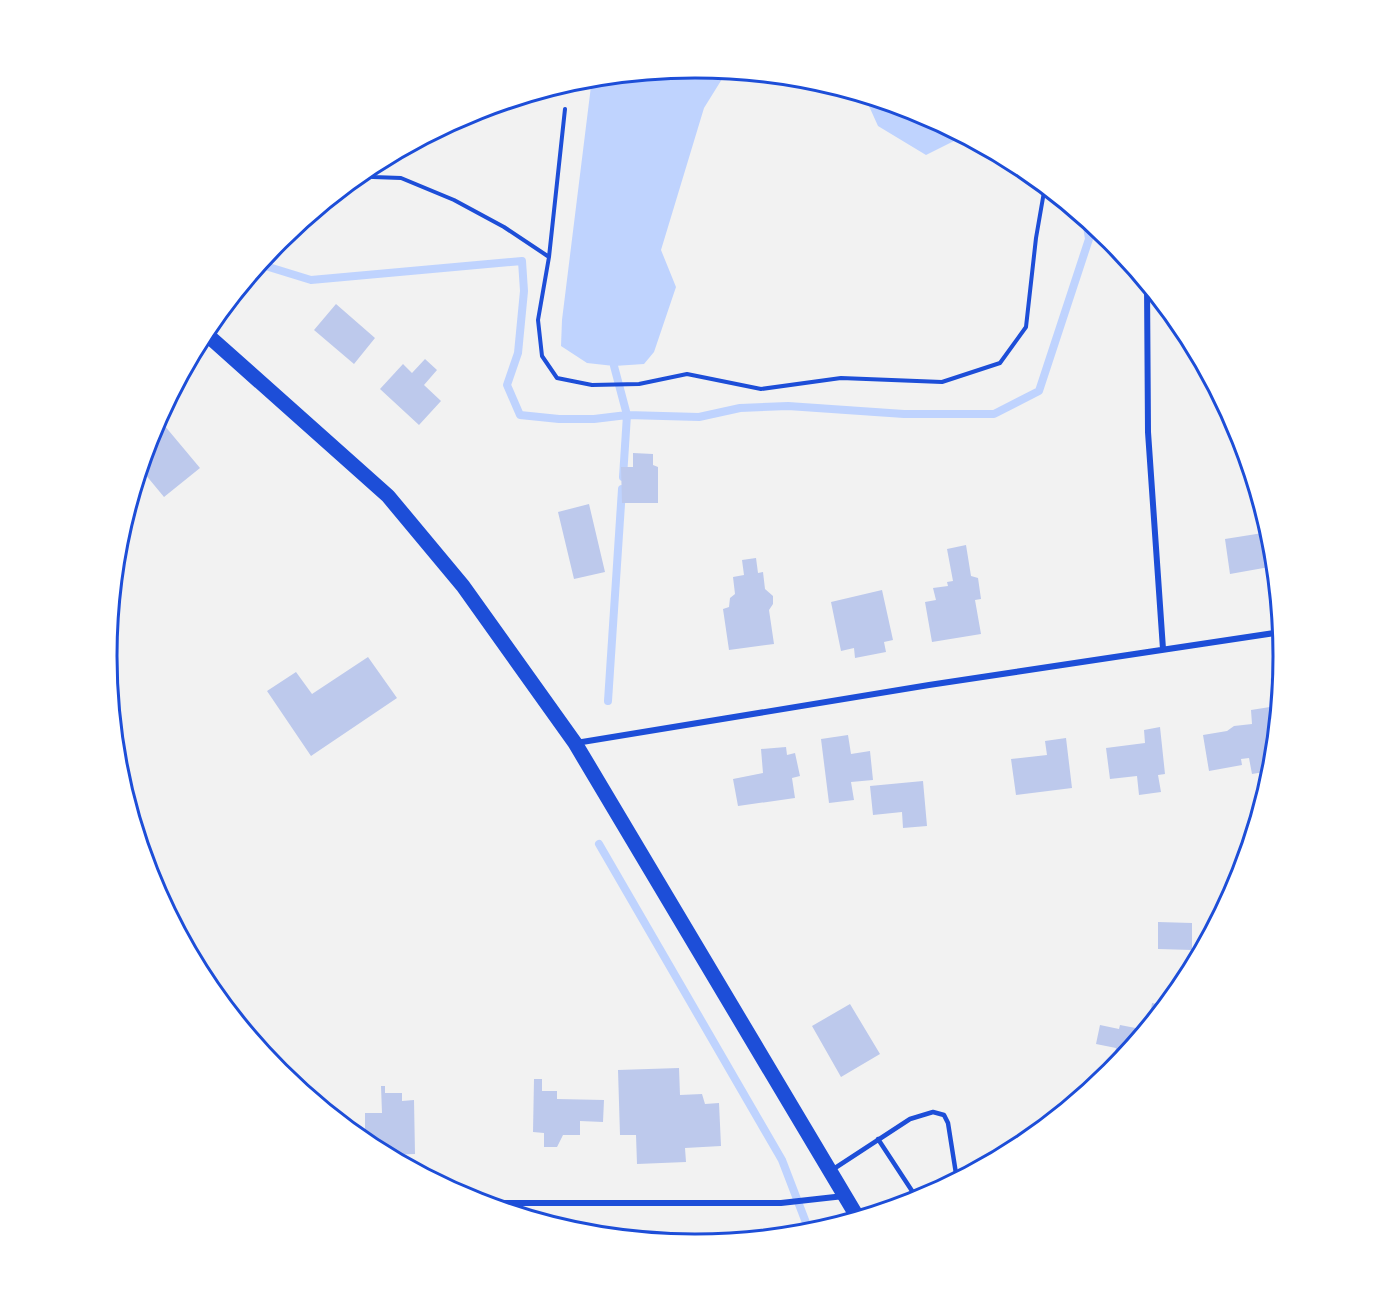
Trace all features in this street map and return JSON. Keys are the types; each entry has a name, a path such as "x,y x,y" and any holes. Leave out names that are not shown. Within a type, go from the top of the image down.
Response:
{"main road":[{"path":"212,339 388,496 463,586 575,743 854,1211"}],"street":[{"path":"1148,297 1148,432 1163,649"},
{"path":"575,743 929,685 1272,633"},
{"path":"509,1203 781,1203 845,1196"}],"lane":[{"path":"830,1171 918,1115 933,1112 944,1115 950,1133 956,1172"},
{"path":"878,1139 912,1191"}],"path":[{"path":"565,109 549,257 538,320 542,356 557,378 592,386 634,384 687,374 761,389 841,378 942,382 1000,363 1026,327 1044,195"},
{"path":"372,177 401,178 454,200 504,227 549,257"}],"water":[{"path":"657,79 722,79 704,108 661,250 676,287 654,352 644,364 614,366 587,363 561,346 562,320 591,88"},
{"path":"869,105 916,122 955,140 926,155 878,126"}],"building":[{"path":"336,304 375,338 354,364 314,330"},
{"path":"425,359 437,370 424,385 441,401 419,425 380,389 403,364 412,373"},
{"path":"165,426 200,468 164,497 146,476"},
{"path":"633,453 653,454 653,465 658,467 658,503 622,503 621,467 633,467"},
{"path":"589,504 605,572 574,579 558,512"},
{"path":"1260,533 1266,568 1230,574 1225,539"},
{"path":"966,545 971,576 978,578 981,599 975,600 981,634 932,642 925,602 936,600 933,588 948,586 947,582 953,581 947,549"},
{"path":"756,558 758,573 763,572 765,589 773,596 773,604 769,610 774,644 729,650 723,609 729,607 730,598 735,594 733,577 744,575 742,560"},
{"path":"882,590 893,640 884,642 886,652 855,658 854,648 841,651 831,602"},
{"path":"368,657 397,698 311,756 267,691 296,672 312,694"},
{"path":"1270,707 1261,772 1252,774 1249,758 1241,759 1242,765 1209,771 1203,735 1227,731 1234,726 1252,724 1251,710"},
{"path":"1160,727 1165,774 1158,775 1161,792 1139,795 1137,776 1110,779 1106,748 1145,743 1144,730"},
{"path":"848,735 851,754 870,751 873,780 851,782 854,800 829,803 821,739"},
{"path":"1066,738 1072,788 1016,795 1011,759 1047,755 1045,741"},
{"path":"786,747 787,755 795,753 800,776 792,778 795,798 738,806 733,779 763,773 761,749"},
{"path":"923,781 927,826 903,828 902,812 873,815 870,786"},
{"path":"1158,922 1192,923 1192,950 1158,949"},
{"path":"1152,1003 1157,1004 1154,1008 1150,1012"},
{"path":"850,1004 880,1054 841,1077 812,1026"},
{"path":"1100,1025 1119,1029 1120,1025 1137,1028 1115,1053 1116,1048 1096,1044"},
{"path":"679,1068 680,1095 702,1094 705,1104 719,1103 721,1146 685,1148 686,1162 637,1164 636,1135 620,1135 618,1070"},
{"path":"534,1079 542,1079 542,1091 557,1091 557,1099 604,1100 603,1122 580,1121 580,1135 563,1135 557,1147 544,1147 544,1133 533,1132"},
{"path":"381,1086 385,1086 385,1093 402,1093 402,1101 414,1100 415,1154 402,1154 365,1131 365,1113 382,1113"}],"waterway":[{"path":"268,267 311,280 522,261 524,291 518,353 507,385 520,415 559,419 594,419 627,415 699,417 740,408 788,406 904,414 994,414 1039,391 1089,239 1088,232"},
{"path":"614,366 627,415 623,477"},
{"path":"608,701 622,489"},
{"path":"599,844 782,1160 806,1223"}]}
